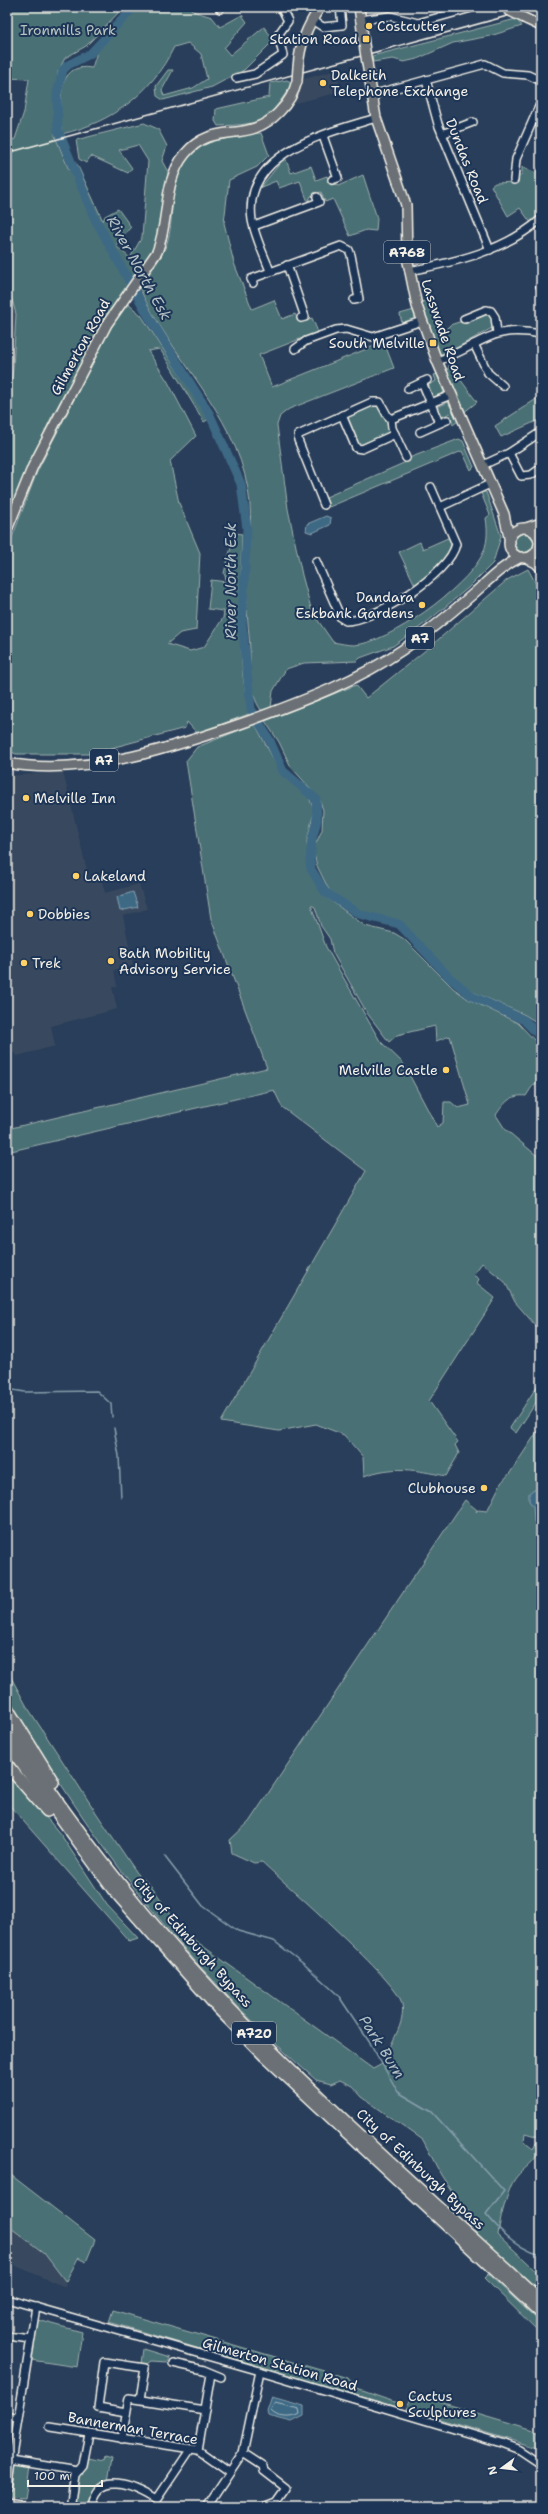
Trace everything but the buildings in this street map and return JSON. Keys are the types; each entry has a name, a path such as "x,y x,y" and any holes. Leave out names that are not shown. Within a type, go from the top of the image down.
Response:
{"highway":[{"path":"7,1708 114,1876"},
{"name":"City of Edinburgh Bypass","path":"7,1727 59,1803 114,1876 204,1981 245,2024 541,2301"},
{"name":"City of Edinburgh Bypass","path":"7,1743 112,1888 193,1982 265,2056 541,2313"},
{"path":"7,1765 112,1888"}],"main road":[{"name":"Gilmerton Road","path":"7,530 36,459 119,305 154,257 162,240 171,179 178,164 197,142 210,135 251,131 268,123 290,99 297,81 301,43 320,7"},
{"name":"Lasswade Road","path":"359,7 371,95 376,118 406,205 409,272 422,322 451,395 504,514 512,524 524,528"},
{"path":"504,8 541,26"},
{"name":"Lasswade Road","path":"504,514 510,544"},
{"path":"541,523 515,532 510,544 514,553 523,558 532,560 541,568"},
{"path":"524,528 535,533 540,542 541,558"},
{"path":"523,558 536,552 540,542"},
{"name":"A7","path":"500,569 510,544"},
{"name":"A7","path":"7,763 19,765 84,764 134,756 187,743 328,690 402,651 435,627 500,569 523,558"},
{"name":"A7","path":"7,768 19,765"}],"street":[{"path":"236,78 255,74 283,55 278,35 288,21 281,7"},
{"path":"312,20 323,27 342,25 340,7"},
{"path":"360,20 390,16 418,23 475,7"},
{"path":"371,95 485,64 503,73 528,75 541,81"},
{"name":"Dundas Road","path":"426,80 442,134 490,250"},
{"path":"516,174 516,159 541,102"},
{"path":"270,272 254,226 252,210 254,193 266,170 284,152 323,136 376,118"},
{"path":"442,134 473,122"},
{"path":"323,136 338,178 332,180"},
{"path":"254,226 318,202 317,197"},
{"path":"409,272 445,264 490,250 524,232 541,219"},
{"path":"253,283 251,279 337,246 345,247 350,255 359,299 354,300"},
{"path":"287,265 305,317 301,318"},
{"path":"464,319 486,310 491,311 495,318 497,333"},
{"path":"296,349 306,341 336,330 346,329 373,336 422,322"},
{"path":"437,361 497,333 515,330 541,334"},
{"path":"474,344 488,373 503,386"},
{"path":"408,389 425,381 440,423"},
{"path":"391,419 432,404 451,395"},
{"path":"324,505 318,498 298,440 298,435 376,401 380,402 386,415 391,419 395,434 406,458"},
{"path":"342,415 356,448 362,448 395,434"},
{"path":"420,432 447,420"},
{"path":"483,465 509,453 541,432"},
{"path":"509,453 521,476 531,475 541,468"},
{"path":"440,507 490,484"},
{"path":"316,561 343,620 349,621 368,616 416,589 438,571 455,550 455,540 431,487"},
{"name":"Gilmerton Station Road","path":"7,2299 260,2370 513,2447 541,2464"},
{"path":"7,2487 36,2307"},
{"path":"7,2336 31,2339"},
{"path":"126,2413 98,2408 104,2362 145,2368 140,2399"},
{"path":"173,2363 204,2370 221,2377"},
{"path":"207,2507 243,2453 260,2370"},
{"path":"198,2450 211,2374"},
{"path":"122,2439 128,2398 205,2410"},
{"path":"7,2417 18,2418"},
{"name":"Bannerman Terrace","path":"50,2427 190,2450 198,2450 229,2472"},
{"path":"70,2507 75,2475 83,2465 89,2434"},
{"path":"91,2507 94,2494 101,2488 120,2482 137,2486 157,2499 190,2450"},
{"path":"243,2453 263,2466 264,2471 286,2488 276,2502 263,2507"},
{"path":"11,2460 78,2470"},
{"path":"7,2503 30,2507"}],"shaded area":[{"path":"523,7 541,7 541,14 531,17 516,9"},
{"path":"337,70 340,92 292,104 304,79"},
{"path":"7,282 16,314 13,368 7,410"},
{"path":"63,772 89,879 101,877 105,893 139,884 147,909 123,916 133,965 114,970 117,987 112,987 117,1009 51,1026 55,1046 17,1056 10,1049 7,1049 7,776"},
{"path":"7,2225 44,2253 66,2282 65,2287 7,2262"}],"green space":[{"name":"Ironmills Park","path":"7,7 124,7 86,46 65,58 58,72 55,136 69,170 77,164 103,221 105,216 118,209 131,227 119,240 116,246 130,258 142,237 148,161 138,145 119,150 132,168 128,173 91,156 86,163 79,159 76,140 144,123 158,129 167,146 162,161 168,172 161,229 154,252 115,304 51,418 22,481 7,520 7,410 13,368 16,314 7,282 7,142 15,139 24,112 29,79 7,78"},
{"path":"139,7 192,7 192,11 212,17 220,27 242,15 247,22 224,48 230,55 264,27 274,40 244,70 212,87 163,100 157,96 156,86 168,70 173,70 162,90 164,96 193,88 207,79 201,54 188,43 174,47 165,64 154,79 128,104 97,122 62,134 61,99 62,88 66,79 71,72 80,68 92,68 97,52"},
{"path":"516,19 522,26 490,36 453,43 417,59 404,62 393,59 373,62 372,56"},
{"path":"287,80 293,83 277,106 263,118 256,122 246,124 218,126 215,121 216,109 269,97 270,83"},
{"path":"261,133 269,155 257,167 229,180 224,223 234,263 252,309 274,300 282,319 295,314 300,323 312,318 318,332 259,355 272,387 384,342 394,368 289,409 280,416 277,425 288,509 302,575 312,612 333,642 354,645 369,642 387,635 425,612 443,598 472,570 481,557 487,538 486,518 490,515 481,493 483,492 486,492 501,536 493,563 468,588 427,622 393,646 360,658 357,661 304,663 286,669 273,691 271,708 261,710 254,696 250,673 247,599 251,515 248,489 241,461 216,409 167,337 152,313 139,287 155,266 165,249 170,232 173,197 177,178 184,164 192,153 214,140"},
{"path":"285,157 291,173 311,166 316,180 327,176 331,185 335,184 338,186 363,175 377,218 376,231 366,230 350,236 333,199 325,202 321,192 311,196 308,202 300,181 279,188 276,181 261,187"},
{"path":"541,163 541,214 531,223 520,208 508,216 491,186 495,183 517,182 517,178 522,174 522,167 536,173"},
{"path":"433,300 437,322 444,331 450,325 462,321 466,324 487,314 492,317 492,328 449,352 440,354 419,302"},
{"path":"128,304 141,315 209,419 204,422 160,349 148,351 168,382 196,436 170,461 179,503 200,553 196,630 180,633 167,644 190,651 204,647 223,618 224,611 208,609 211,580 227,582 224,573 235,533 242,534 239,622 243,676 249,714 197,733 187,722 185,728 89,754 16,754 7,750 7,551 37,472 113,323"},
{"path":"414,310 415,319 402,324 400,314"},
{"path":"452,359 460,379 477,402 463,413 447,371"},
{"path":"437,374 445,395 433,401 427,386 436,381 434,375"},
{"path":"541,396 541,419 501,437 495,426"},
{"path":"448,402 458,421 453,425 450,413 442,417 441,420 436,408"},
{"path":"375,404 382,408 390,433 362,445 357,444 346,418"},
{"path":"459,439 463,441 474,467 471,470 462,451 329,507 326,497 406,462 409,458"},
{"path":"524,532 528,533 534,539 534,547 528,553 524,554 520,553 514,547 513,543 514,539 520,533"},
{"path":"450,537 451,544 445,558 433,571 415,585 399,552 420,542 423,549"},
{"path":"528,569 541,593 541,1025 525,1015 473,992 454,977 400,922 360,911 329,890 317,866 313,850 322,830 323,810 319,798 291,767 279,742 265,721 356,685 366,698 432,645 507,580"},
{"path":"255,724 276,764 287,777 308,794 314,811 307,841 309,870 326,897 365,926 394,933 404,939 453,988 468,999 518,1023 541,1047 541,1082 533,1085 526,1096 516,1096 508,1100 496,1115 505,1129 536,1155 541,1155 541,1332 515,1302 505,1282 482,1263 473,1275 479,1279 477,1283 495,1298 429,1401 458,1442 455,1445 459,1453 446,1476 414,1470 395,1470 364,1476 363,1457 344,1435 316,1424 279,1431 221,1422 366,1171 282,1107 274,1090 7,1152 7,1129 267,1068 211,919 186,761 197,747","holes":["311,905 315,907 321,926 330,939 333,953 367,1013 389,1042 397,1035 435,1026 436,1041 450,1036 470,1105 458,1108 451,1102 444,1102 443,1123 437,1127 403,1063 380,1041 326,947"]},
{"path":"541,1380 541,1395 516,1433 510,1428"},
{"path":"541,1426 541,2133 539,2137 541,2137 538,2154 534,2160 519,2174 511,2186 503,2210 498,2235 541,2275 541,2293 479,2237 473,2227 470,2213 455,2196 441,2175 423,2140 362,2097 352,2086 340,2080 331,2084 316,2080 239,2008 168,1930 135,1889 74,1804 18,1718 9,1702 6,1691 7,1670 26,1705 97,1814 137,1873 153,1888 182,1931 373,2069 384,2063 402,2019 402,2004 396,1992 362,1955 262,1862 254,1863 232,1853 230,1840 249,1822 465,1500 477,1510 476,1512 478,1510 487,1511 501,1483 510,1473","holes":["525,2133 539,2137 533,2148 524,2141"]},
{"path":"7,1771 61,1835 107,1905 138,1938 129,1941 10,1806 7,1802"},
{"path":"7,2172 95,2240 86,2262 78,2258 66,2282 44,2253 7,2225"},
{"path":"488,2274 541,2323 541,2334 484,2278"},
{"path":"113,2310 348,2378 357,2389 397,2403 396,2407 109,2322"},
{"path":"38,2320 82,2332 77,2367 31,2360"},
{"path":"143,2349 169,2357 167,2362 151,2361 147,2364 141,2363"},
{"path":"413,2394 541,2432 541,2449 406,2409"},
{"path":"105,2457 112,2459 108,2481 93,2489 86,2507 73,2507 78,2477 86,2467 88,2458 104,2461"},
{"path":"13,2463 30,2466 25,2498 8,2497"}],"water":[{"path":"326,516 331,518 330,525 312,533 306,531 307,524"},
{"path":"133,892 138,907 120,911 117,897"},
{"path":"541,1488 541,1525 534,1522 533,1506 529,1501 529,1493 534,1489"},
{"path":"272,2397 304,2406 304,2416 292,2422 268,2416 267,2412"}],"waterway":[{"name":"River North Esk","path":"134,7 90,54 68,65 63,70 57,94 58,130 94,217 149,317 210,415 241,484 247,529 242,624 251,709 270,741 283,771 316,799 317,820 312,839 310,862 311,869 325,892 359,914 399,924 450,978 472,996 524,1020 541,1037"},
{"name":"Park Burn","path":"7,1389 25,1392 97,1391 111,1404 112,1417"},
{"name":"Park Burn","path":"114,1428 119,1456 121,1498"},
{"name":"Park Burn","path":"165,1857 203,1906 238,1931 274,1941 305,1965 338,1995 370,2043 398,2092 432,2112 504,2191 486,2214 510,2239 525,2249 541,2255"}],"railway":[{"path":"7,153 540,7"}],"place":[{"name":"Costcutter","path":"369,26"},
{"name":"Station Road","path":"366,39"},
{"name":"Dalkeith Telephone Exchange","path":"323,83"},
{"name":"South Melville","path":"433,343"},
{"name":"Dandara Eskbank Gardens","path":"422,605"},
{"name":"Melville Inn","path":"26,798"},
{"name":"Lakeland","path":"76,876"},
{"name":"Dobbies","path":"30,914"},
{"name":"Bath Mobility Advisory Service","path":"111,961"},
{"name":"Trek","path":"24,963"},
{"name":"Melville Castle","path":"446,1070"},
{"name":"Clubhouse","path":"484,1488"},
{"name":"Cactus Sculptures","path":"400,2404"}]}
